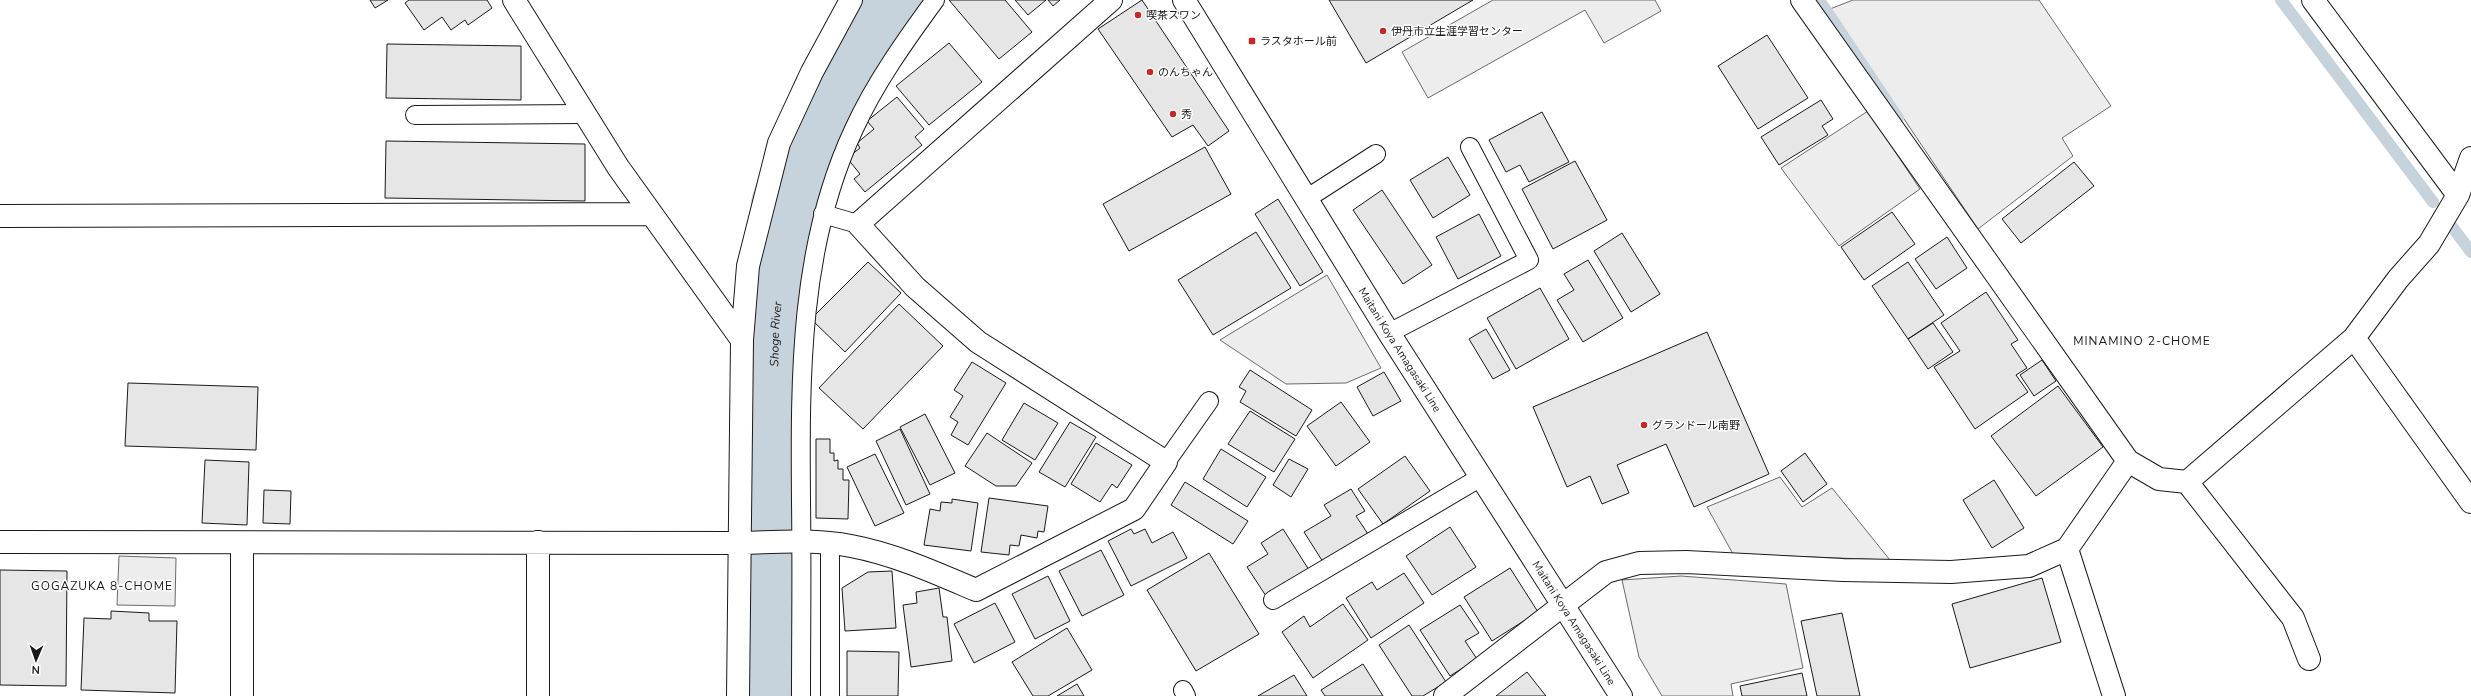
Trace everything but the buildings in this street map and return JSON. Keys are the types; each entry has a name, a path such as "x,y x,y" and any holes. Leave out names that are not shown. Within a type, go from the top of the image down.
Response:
{"street":[{"path":"514,0 618,167 742,340"},
{"path":"738,696 747,543 742,340 748,266 779,143 812,72 851,0"},
{"path":"0,542 747,543 795,541 851,546 918,566 976,590 1134,509 1166,462 978,342 915,287 858,224 1112,0"},
{"name":"Maitani Koya Amagasaki Line","path":"1184,0 1389,333 1621,696"},
{"path":"1802,0 2128,461 2159,479 2186,482 2293,618 2310,659"},
{"path":"2314,0 2458,195"},
{"path":"2186,482 2354,338 2398,279 2429,244 2458,195 2471,158"},
{"path":"0,216 651,214"},
{"path":"2354,338 2471,502"},
{"path":"1447,696 1563,604 1606,572 1639,563 1686,562 1843,570 1951,572 2029,566 2067,549 2128,461"},
{"path":"538,542 538,696"},
{"path":"242,543 242,696"},
{"path":"2067,549 2114,696"}],"lane":[{"path":"801,696 795,541 808,289 823,214 853,130 900,49 935,0"},
{"path":"415,115 584,114"},
{"path":"1389,333 1529,260 1470,147"},
{"path":"1306,199 1376,154"},
{"path":"823,214 858,224"},
{"path":"1166,462 1210,401"},
{"path":"1273,600 1481,477"},
{"path":"830,544 830,696"}],"shaded area":[{"path":"1493,0 1655,0 1661,11 1604,43 1585,10 1428,98 1402,52"},
{"path":"1853,0 2039,0 2111,106 2062,138 2073,156 1978,229 1830,9"},
{"path":"1868,111 1920,189 1839,246 1781,168"},
{"path":"1327,275 1381,368 1346,383 1286,384 1220,340"},
{"path":"1780,477 1802,507 1832,488 1890,560 1733,554 1707,507"},
{"path":"119,556 176,558 175,606 117,605"},
{"path":"1681,576 1786,584 1803,668 1731,684 1733,696 1662,696 1639,657 1622,580"}],"waterway":[{"name":"Shoge River","path":"769,696 775,327 788,205 828,96 894,0"},
{"path":"1819,0 1898,118"},
{"path":"2281,0 2433,202"},
{"path":"2450,224 2471,252"}],"place":[{"name":"喫茶スワン","path":"1138,15"},
{"name":"伊丹市立生涯学習センター","path":"1383,31"},
{"name":"ラスタホール前","path":"1252,41"},
{"name":"のんちゃん","path":"1150,72"},
{"name":"秀","path":"1173,114"},
{"name":"グランドール南野","path":"1644,425"}],"district":[{"name":"MINAMINO 2-CHOME","path":"2142,341"},
{"name":"GOGAZUKA 8-CHOME","path":"102,586"}]}
